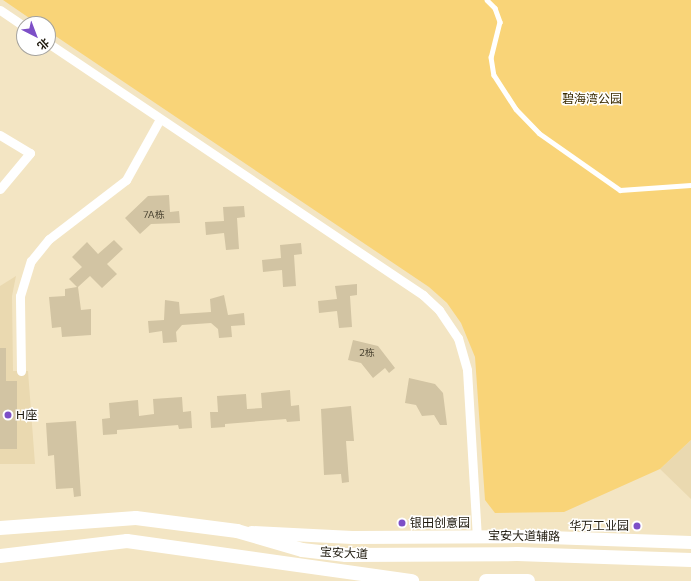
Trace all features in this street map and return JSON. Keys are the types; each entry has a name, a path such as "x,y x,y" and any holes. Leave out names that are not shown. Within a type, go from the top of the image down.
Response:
{"main road":[{"name":"宝安大道","path":"0,528 136,518 237,531 302,550 346,555 525,554 691,560"},
{"name":"宝安大道辅路","path":"237,531 352,537 477,536 620,538 691,542"},
{"name":"宝安大道","path":"0,556 127,541 341,573 412,581"},
{"path":"341,573 368,581"},
{"path":"486,581 528,581"}],"street":[{"path":"0,10 16,21"},
{"path":"56,48 423,295 446,319 462,348 467,370 477,536"},
{"path":"21,371 20,296 31,261 49,239 126,180 160,119"},
{"path":"0,135 30,153 0,189"}],"lane":[{"path":"487,0 495,8 500,22 491,57 494,75 516,109 539,134 620,190 691,185"}],"shaded area":[{"path":"16,276 12,296 13,371 28,371 35,464 0,464 0,286"},
{"path":"691,440 691,499 660,469"}],"green space":[{"name":"碧海湾公园","path":"3,0 691,0 691,440 660,469 564,512 495,513 485,500 475,357 461,323 447,303 429,287 56,36 56,16 26,16"}],"building":[{"path":"169,195 170,212 179,211 180,223 151,224 140,234 125,218 148,196"},
{"path":"244,206 245,217 237,218 239,249 226,250 224,233 206,235 205,222 224,221 223,207"},
{"path":"114,240 123,249 107,264 117,274 102,288 90,276 78,287 81,310 91,309 91,335 62,337 61,327 52,328 49,297 65,296 65,289 77,287 69,279 82,267 72,257 87,242 98,254"},
{"path":"301,243 302,254 294,255 296,286 283,287 282,270 263,272 262,260 281,258 280,245"},
{"path":"357,284 357,295 350,296 352,327 339,328 337,311 319,313 318,301 337,299 335,286"},
{"path":"224,295 228,315 244,313 245,325 231,326 232,337 219,338 218,329 211,323 182,325 176,332 177,342 163,343 162,331 149,333 148,321 164,320 165,300 179,302 180,314 211,312 210,299"},
{"path":"353,340 378,346 395,368 389,373 385,368 373,378 361,363 348,360"},
{"name":"H座","path":"0,348 6,348 6,381 17,381 17,449 0,449"},
{"path":"409,378 435,384 443,393 447,425 440,425 434,415 422,416 416,405 405,403"},
{"path":"290,390 291,406 299,405 300,421 287,422 286,419 225,424 225,427 211,428 210,412 218,412 217,396 246,394 247,409 262,408 261,393"},
{"path":"182,397 183,412 191,411 192,428 179,429 178,425 117,430 117,434 103,435 102,419 110,418 109,403 138,400 139,416 154,414 153,399"},
{"path":"351,406 354,441 346,441 349,482 342,483 341,474 324,475 321,409"},
{"path":"76,421 81,496 74,497 73,488 56,489 54,455 48,456 46,423"}],"place":[{"name":"H座","path":"8,415"},
{"name":"银田创意园","path":"402,523"},
{"name":"华万工业园","path":"637,526"}]}
